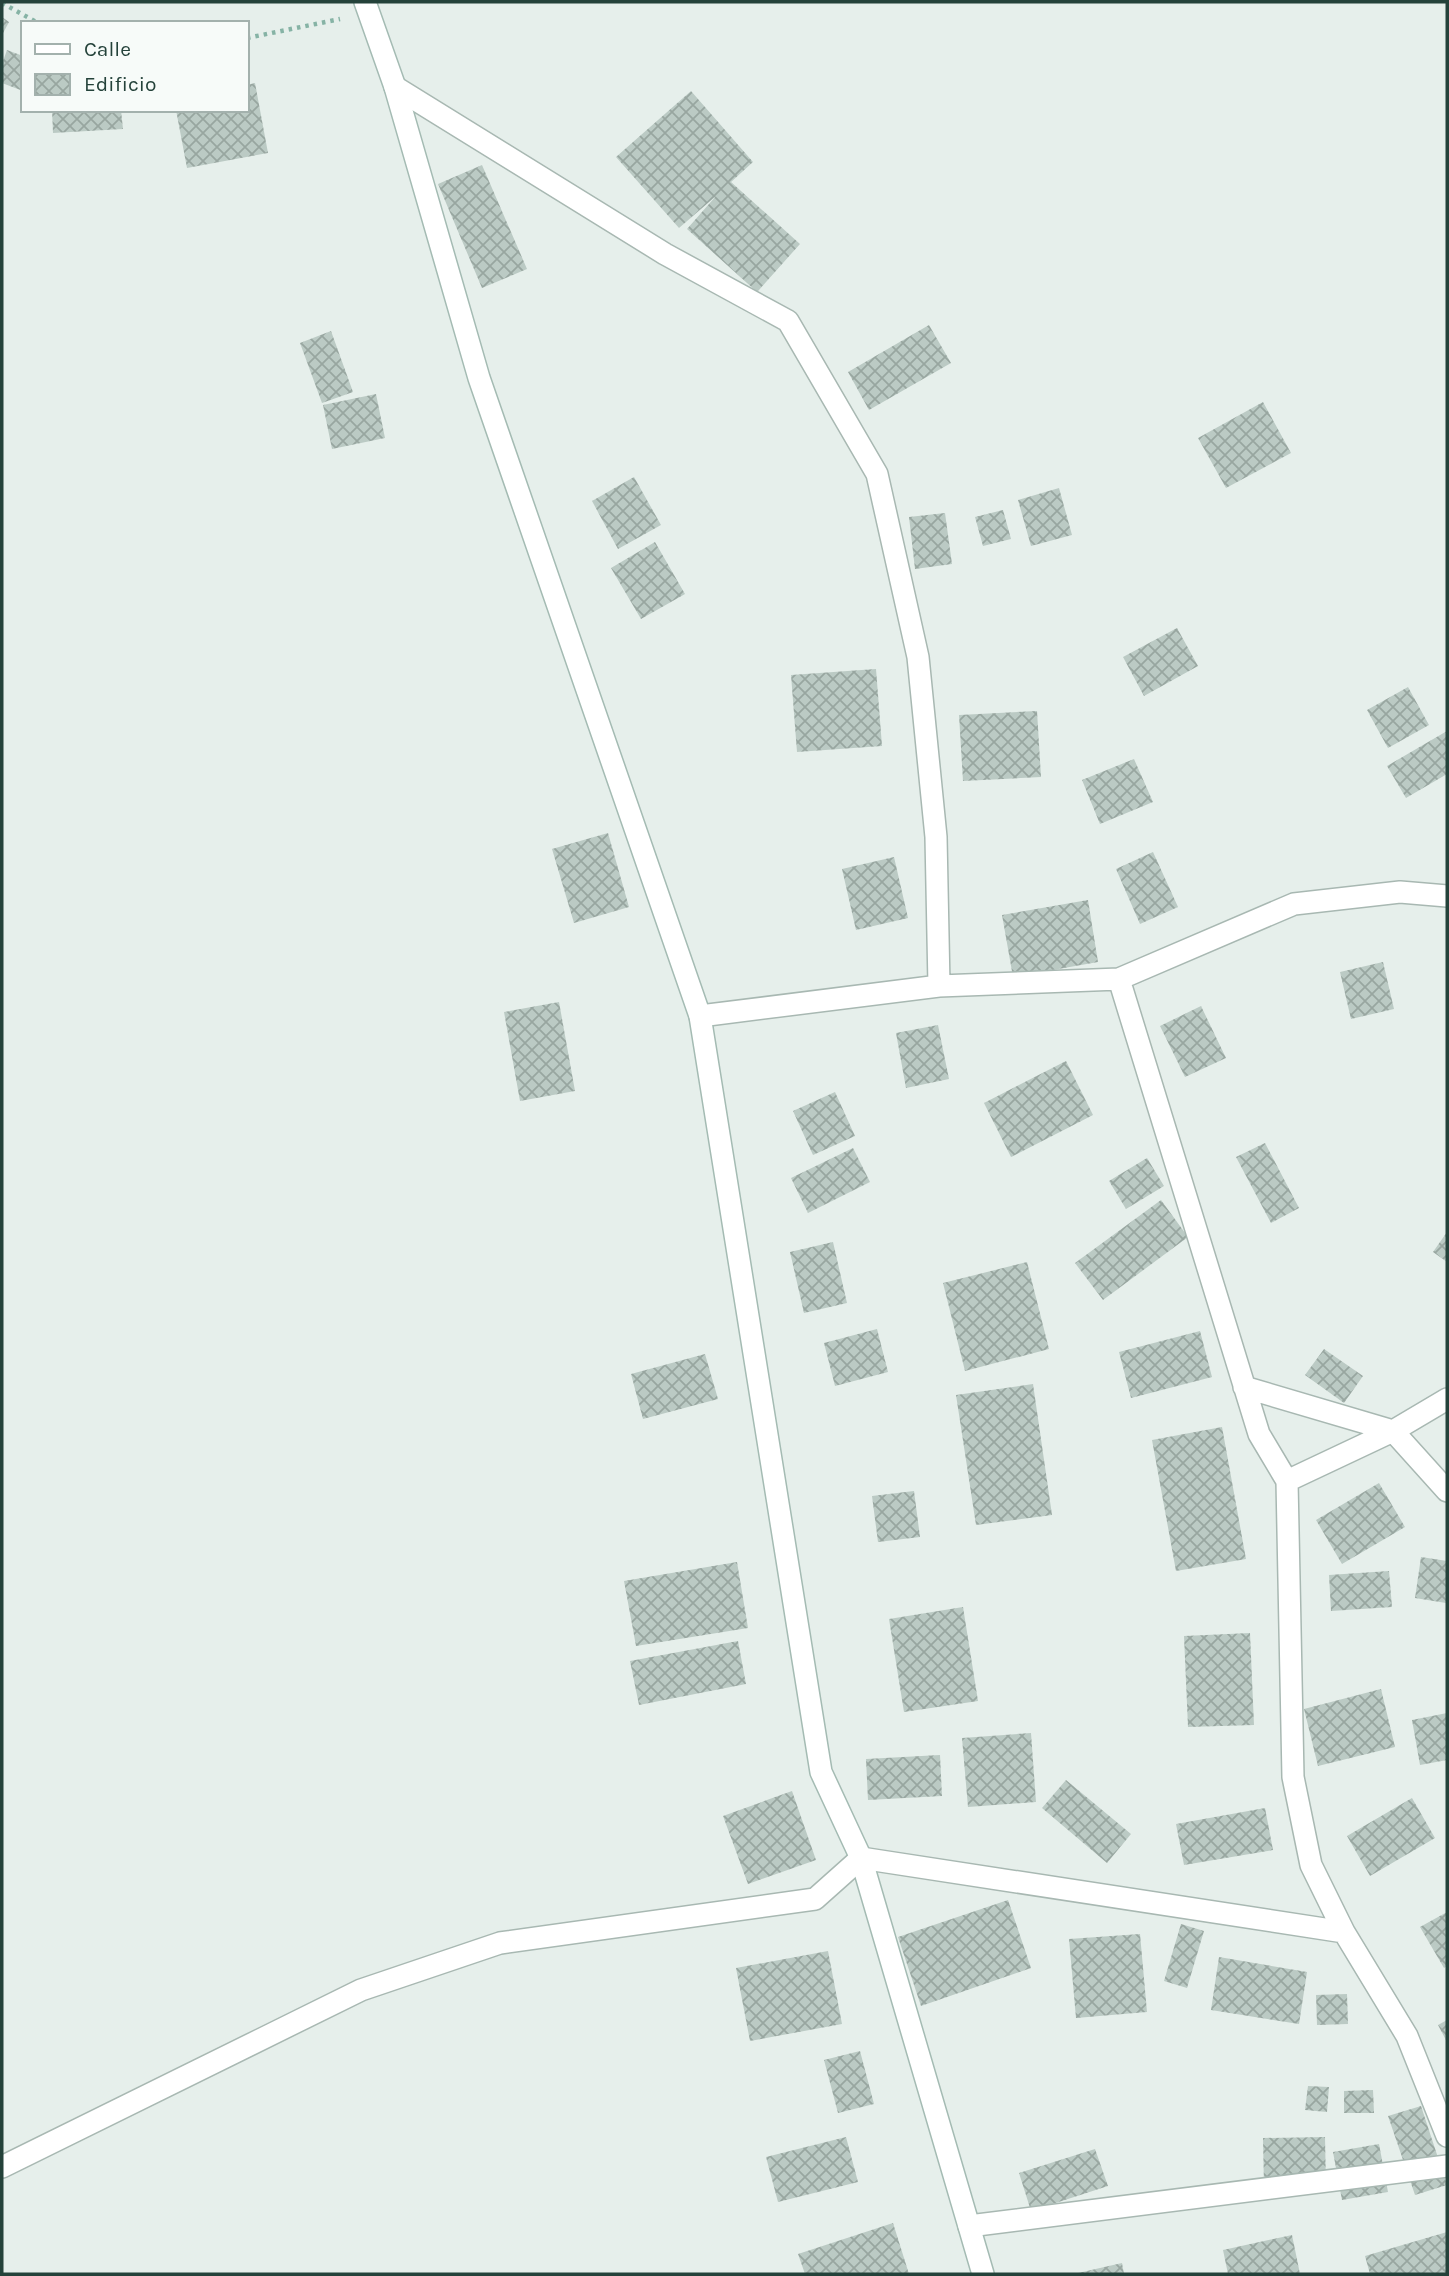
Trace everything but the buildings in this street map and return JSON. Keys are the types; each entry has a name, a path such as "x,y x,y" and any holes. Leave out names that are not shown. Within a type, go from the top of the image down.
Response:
{"street":[{"path":"367,7 395,87 479,377 700,1016 821,1772 861,1858 983,2274"},
{"path":"395,87 665,254 788,321 877,474 883,500 918,657 936,837 939,986"},
{"path":"700,1016 939,986 1119,979 1294,904 1399,892 1447,896"},
{"path":"1119,979 1259,1434 1287,1481 1293,1777 1311,1865 1344,1932 1407,2036 1447,2136"},
{"path":"1244,1387 1393,1431 1447,1491"},
{"path":"1287,1481 1393,1431 1447,1399"},
{"path":"861,1858 1344,1932"},
{"path":"2,2166 362,1990 499,1943 815,1899 861,1858"},
{"path":"969,2226 1447,2166"}],"path":[{"path":"2,3 34,21"},
{"path":"248,38 367,7"}]}
